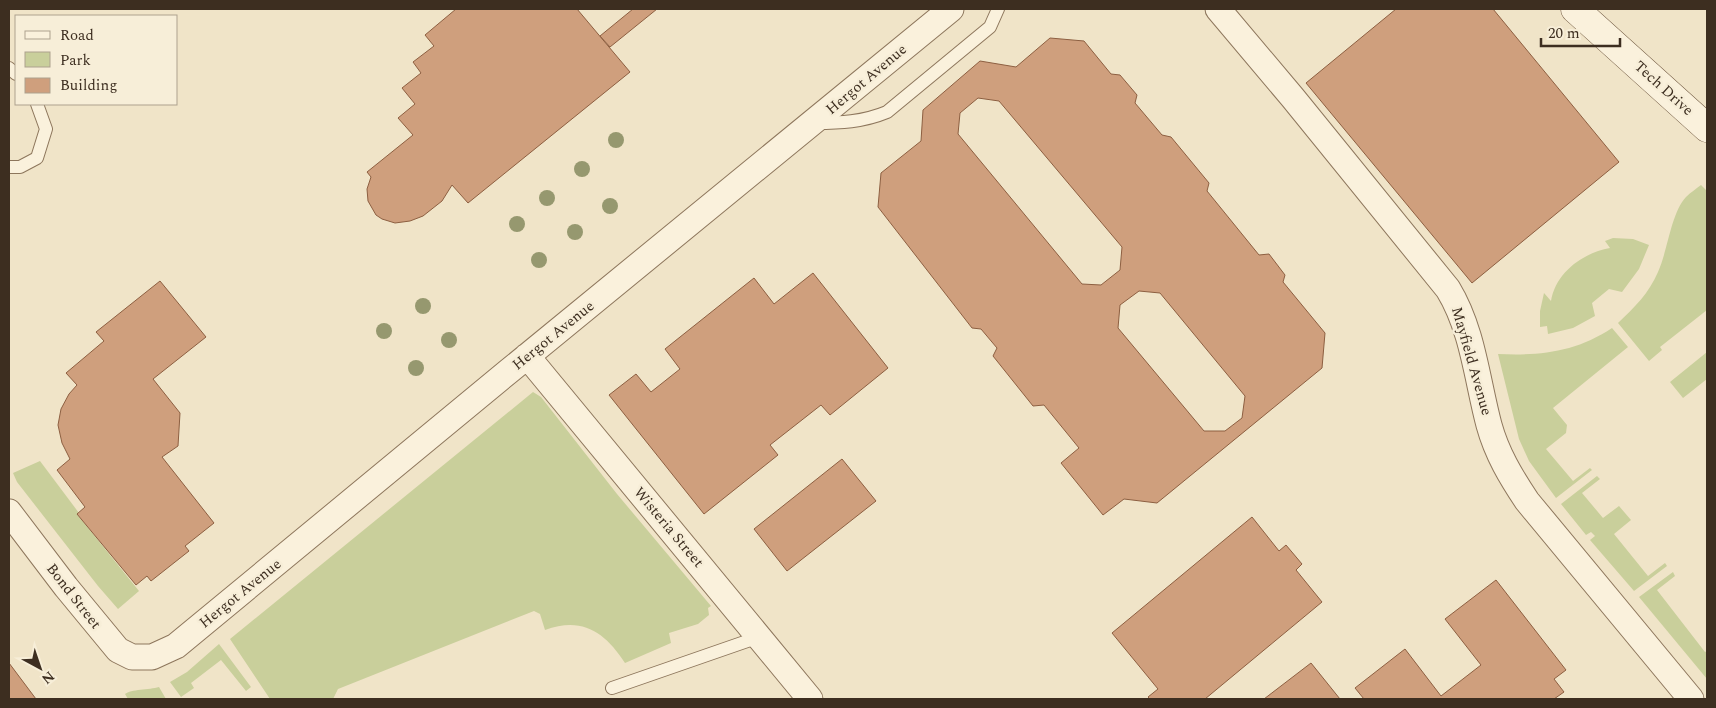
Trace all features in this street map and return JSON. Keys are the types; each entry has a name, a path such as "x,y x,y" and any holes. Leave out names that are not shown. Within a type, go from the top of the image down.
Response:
{"main road":[{"name":"Tech Drive","path":"1575,9 1707,128"}],"street":[{"name":"Hergot Avenue","path":"152,657 176,646 951,9"},
{"name":"Mayfield Avenue","path":"1218,9 1448,289 1456,302 1464,322 1490,426 1508,474 1527,501 1690,699"},
{"name":"Wisteria Street","path":"527,356 810,699"},
{"name":"Bond Street","path":"9,512 71,594 118,650 132,657 152,657"}],"lane":[{"path":"812,124 857,121 887,112 990,28 998,9"},
{"path":"9,167 20,167 37,158 46,129 37,105"},
{"path":"612,688 759,637"}],"green space":[{"path":"1701,185 1707,191 1707,310 1660,347 1662,350 1649,361 1618,323 1650,287 1658,272 1673,222 1681,204 1688,195"},
{"path":"1613,238 1633,239 1649,245 1639,269 1622,292 1609,289 1592,303 1595,316 1573,328 1548,334 1547,326 1540,327 1540,311 1544,293 1551,301 1559,281 1565,273 1590,254 1610,248 1605,241"},
{"path":"1612,328 1628,347 1553,408 1567,425 1566,433 1546,449 1573,481 1590,468 1592,470 1556,498 1529,461 1519,439 1498,354 1528,354 1557,351 1585,342"},
{"path":"1707,352 1707,379 1683,398 1670,382"},
{"path":"533,392 541,397 617,494 711,606 708,608 709,615 698,624 669,633 671,643 625,663 601,635 581,626 570,625 545,630 540,614 534,611 338,689 333,699 270,699 230,639"},
{"path":"40,461 79,513 77,514 139,591 118,609 17,482 13,473"},
{"path":"1597,476 1600,479 1582,493 1603,518 1619,506 1631,520 1614,534 1648,576 1665,563 1667,566 1634,591 1590,540 1595,536 1591,532 1586,535 1561,504"},
{"path":"1673,572 1675,576 1657,590 1705,652 1707,651 1707,679 1639,597"},
{"path":"219,644 251,687 246,691 221,660 191,683 194,688 181,697 170,682 187,672"},
{"path":"159,687 166,699 128,699 125,694 131,691"}],"building":[{"path":"456,9 577,9 630,72 468,203 452,185 442,201 423,216 410,221 395,223 382,219 376,215 368,201 367,189 371,177 367,172 413,135 398,118 415,104 402,88 421,73 413,62 434,46 425,35"},
{"path":"633,9 657,9 610,47 600,36"},
{"path":"1396,9 1493,9 1619,162 1472,283 1306,83"},
{"path":"1050,38 1084,41 1111,74 1120,75 1137,95 1135,103 1162,135 1171,137 1209,183 1207,191 1259,255 1269,254 1285,275 1283,282 1325,333 1322,368 1157,503 1124,499 1103,515 1061,463 1079,448 1044,405 1033,406 993,356 997,348 981,329 972,328 878,207 881,173 921,141 923,110 980,61 1016,67","holes":["978,98 999,101 1122,247 1120,270 1101,285 1082,284 958,134 960,113","1139,291 1160,293 1245,396 1242,418 1225,431 1204,431 1118,328 1120,305"]},
{"path":"813,273 888,368 830,415 821,405 770,445 778,455 704,514 609,395 636,374 651,392 680,369 665,349 754,278 774,304"},
{"path":"160,281 206,337 153,379 180,413 178,446 162,457 214,523 185,546 189,551 151,581 147,576 136,585 77,514 85,507 57,470 70,459 62,443 58,425 61,409 69,394 77,385 66,373 104,341 96,332"},
{"path":"842,459 876,501 787,571 754,529"},
{"path":"1252,517 1279,551 1286,545 1302,564 1296,570 1322,602 1205,699 1150,699 1148,697 1158,689 1112,633"},
{"path":"1496,580 1566,670 1554,679 1564,692 1554,699 1364,699 1355,688 1405,649 1441,696 1481,665 1445,619"},
{"path":"9,663 36,699 9,699"},
{"path":"1311,663 1340,699 1264,699"}]}
